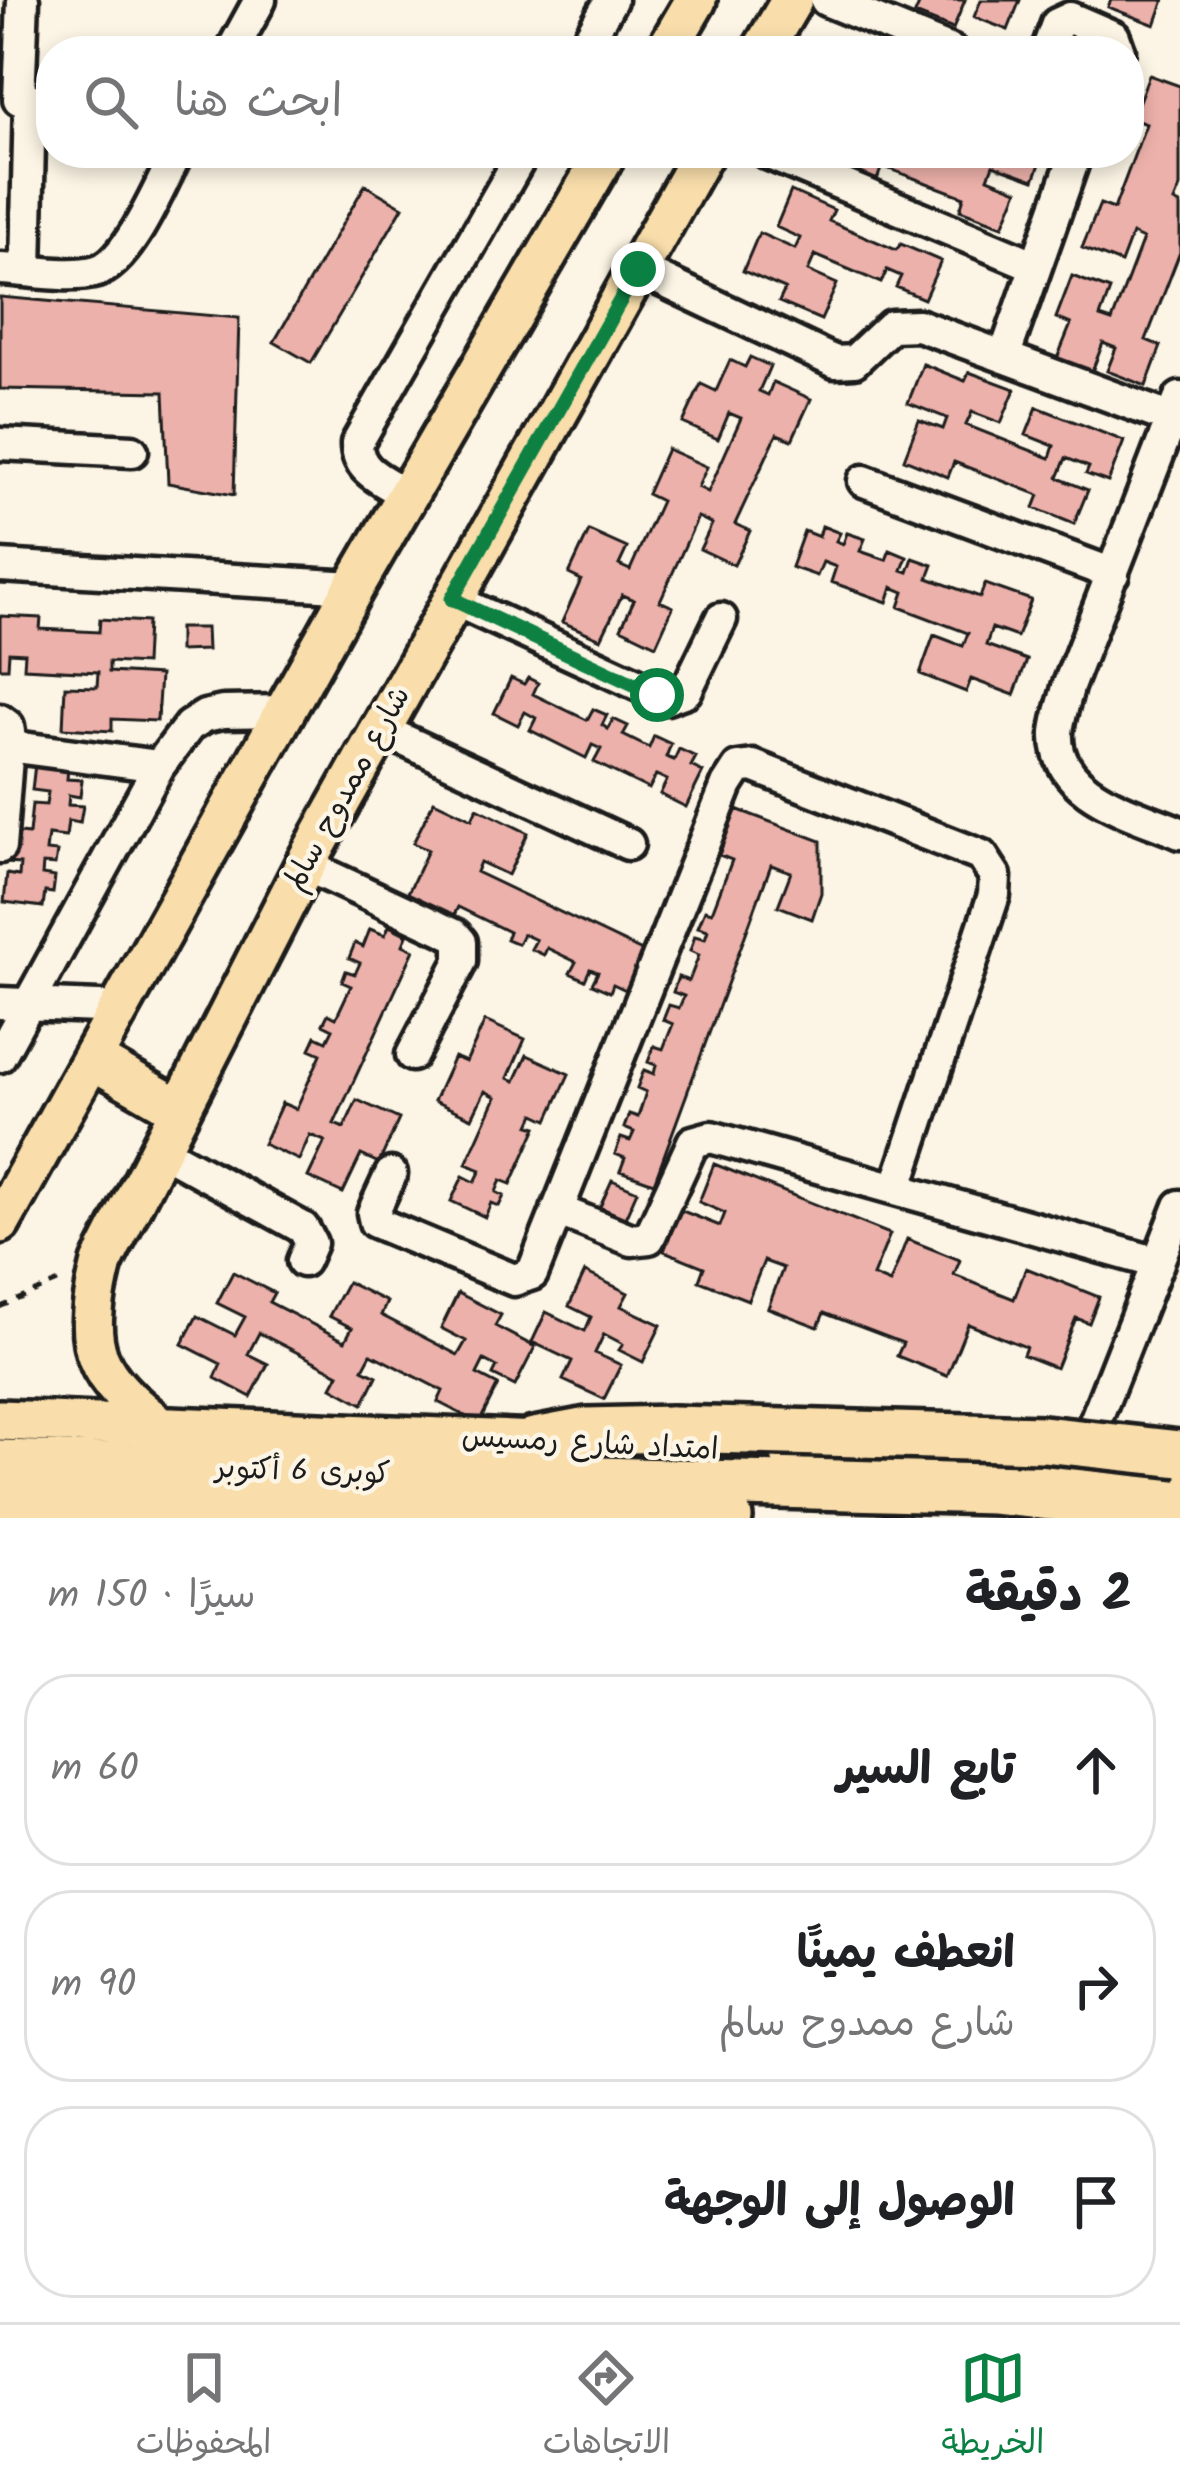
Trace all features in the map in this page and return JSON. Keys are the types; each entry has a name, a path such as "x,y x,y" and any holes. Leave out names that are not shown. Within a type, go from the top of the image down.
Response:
{"highway":[{"path":"534,1441 587,1431 672,1429 1043,1439 1180,1454"},
{"name":"كوبرى 6 أكتوبر","path":"0,1463 994,1491 1180,1510"},
{"name":"كوبرى 6 أكتوبر","path":"0,1497 729,1518"}],"main road":[{"path":"675,36 696,0"},
{"path":"771,36 792,0"},
{"path":"0,1223 354,586 597,168"},
{"name":"شارع ممدوح سالم","path":"163,1428 115,1389 101,1368 91,1321 102,1263 304,865 695,168"},
{"path":"94,1060 179,1109"},
{"name":"امتداد شارع رمسيس","path":"0,1420 1077,1467 1180,1480"}],"street":[{"path":"23,0 25,99 13,270 96,271 113,262 169,168"},
{"path":"240,36 260,0"},
{"path":"591,36 611,0"},
{"path":"826,0 914,36"},
{"path":"1053,36 1058,24 1070,18 1112,36"},
{"path":"407,495 363,466 357,443 514,168"},
{"path":"803,168 1036,266"},
{"path":"1004,357 1071,168"},
{"path":"638,269 836,362 854,361 883,332 902,323 1176,408 1069,687 1057,731 1060,758 1076,782 1097,797 1180,833"},
{"path":"0,444 132,451"},
{"path":"864,481 1113,574"},
{"path":"0,566 354,586"},
{"path":"452,599 667,698 686,691 721,619"},
{"path":"0,1056 159,766 189,726 223,712 287,711"},
{"path":"382,730 628,844"},
{"path":"0,847 4,733 159,766"},
{"path":"391,1174 373,1213 375,1222 514,1280 532,1274 727,785 738,768 753,766 982,856 995,876 994,895 896,1189"},
{"path":"304,865 455,934 461,942 461,961 412,1055"},
{"path":"0,1003 123,1008"},
{"path":"557,1210 632,1240 650,1238 688,1151 701,1137 1158,1263"},
{"path":"158,1149 303,1228 310,1243 303,1261"},
{"path":"1077,1467 1180,1206"}],"path":[{"path":"0,1307 102,1263"}],"building":[{"path":"921,0 965,0 953,29 915,14"},
{"path":"981,0 1020,0 1008,30 974,17"},
{"path":"1111,0 1164,0 1155,25 1108,7"},
{"path":"1149,75 1180,86 1180,187 1174,202 1180,205 1180,252 1146,340 1161,346 1146,386 1107,371 1116,348 1103,343 1089,379 1054,366 1071,324 1056,318 1072,276 1110,290 1100,317 1112,321 1143,239 1132,234 1121,263 1082,248 1100,204 1114,209 1129,168 1144,168 1144,88"},
{"path":"846,168 881,168 877,180"},
{"path":"887,168 992,168 988,178 1018,190 1003,226 960,210 964,197"},
{"path":"1001,168 1038,168 1034,180"},
{"path":"365,185 403,207 311,363 274,342"},
{"path":"791,191 834,210 829,221 896,250 901,244 941,261 924,299 896,287 901,276 887,270 881,283 815,255 808,271 837,284 821,320 779,302 785,289 743,271 759,233 795,249 800,238 776,227"},
{"path":"0,297 239,318 234,495 168,483 164,392 0,389"},
{"path":"750,357 770,366 759,391 768,395 773,382 811,399 792,440 777,434 735,524 750,531 734,565 700,549 712,524 698,517 660,601 673,607 656,645 621,628 634,600 622,595 601,639 562,622 581,580 569,574 589,531 627,548 619,565 630,570 661,501 647,494 667,449 707,467 698,487 708,492 741,418 729,413 718,439 683,423 701,384 716,391 730,360 745,367"},
{"path":"923,364 965,381 969,372 1015,389 1001,423 972,412 966,425 1050,458 1054,446 1026,435 1037,407 1124,441 1108,482 1086,474 1089,467 1066,458 1058,478 1088,490 1074,524 1034,508 1039,495 954,462 948,477 904,459 919,420 943,429 947,418 908,403"},
{"path":"822,526 840,533 836,541 843,544 847,533 865,539 860,551 886,560 890,550 907,557 902,570 908,572 913,558 933,565 928,578 980,597 985,584 1031,600 1017,637 992,628 986,645 1027,660 1014,695 971,679 966,692 920,674 934,635 963,646 968,633 899,607 904,592 892,587 887,602 831,582 836,567 823,562 817,576 791,567 804,531 819,537"},
{"path":"0,616 41,618 40,629 99,632 100,619 147,622 145,664 109,662 109,672 160,675 157,721 112,719 112,731 63,728 65,686 97,687 98,672 24,668 25,653 9,652 8,668 0,668"},
{"path":"179,628 206,628 207,650 179,651"},
{"path":"511,678 538,683 533,694 587,720 593,709 607,715 602,725 608,729 613,719 628,726 623,735 649,748 654,736 671,744 666,757 674,760 679,749 696,757 691,766 703,772 686,807 660,794 667,780 656,775 649,789 594,762 601,749 592,745 586,758 530,730 536,718 525,712 518,725 494,713"},
{"path":"35,764 68,768 67,779 82,780 80,797 69,795 68,805 83,806 80,823 68,821 66,837 48,835 46,851 57,852 55,865 43,864 42,875 55,877 53,893 45,892 43,907 4,902 7,874 19,876 20,864 6,863 10,832 29,834 32,804 46,805 48,792 32,790"},
{"path":"434,801 472,819 477,808 528,833 508,875 480,862 476,872 644,952 626,990 613,984 610,992 592,984 598,972 590,969 585,980 570,973 576,962 547,948 544,955 531,949 536,940 523,934 518,944 506,939 509,932 458,907 452,919 406,897 428,850 413,843"},
{"path":"736,809 821,841 821,893 812,919 778,906 791,872 771,865 654,1183 620,1171 625,1158 615,1154 621,1138 630,1141 634,1132 624,1128 629,1114 638,1117 646,1092 637,1088 644,1070 654,1074 656,1065 648,1062 654,1046 663,1049 673,1024 663,1020 669,1005 679,1008 684,996 673,992 678,977 689,981 699,955 690,951 695,936 705,939 708,930 698,927 705,910 712,912 732,860 719,855"},
{"path":"389,926 407,935 403,945 414,950 334,1124 344,1128 357,1100 399,1119 379,1163 361,1155 343,1193 308,1177 325,1141 310,1135 299,1160 263,1144 282,1103 296,1109 321,1054 310,1049 316,1036 327,1041 333,1029 323,1024 328,1014 336,1018 351,986 342,982 346,971 355,974 360,963 349,958 355,943 363,947 370,929 385,935"},
{"path":"485,1021 525,1039 508,1078 515,1081 527,1055 569,1074 548,1120 535,1114 530,1125 537,1127 511,1184 501,1180 496,1192 504,1196 499,1206 491,1203 485,1217 451,1201 463,1176 475,1182 481,1170 466,1164 496,1097 485,1091 472,1118 434,1101 454,1057 466,1062"},
{"path":"714,1164 890,1234 873,1276 890,1283 907,1239 960,1260 954,1275 1014,1299 1026,1268 1099,1297 1089,1323 1076,1318 1056,1368 1023,1355 1026,1347 968,1324 947,1376 897,1356 903,1343 824,1313 818,1327 768,1308 783,1268 764,1261 748,1300 699,1281 704,1267 664,1251 680,1210 720,1226 725,1213 699,1202"},
{"path":"612,1180 637,1191 625,1218 600,1207"},
{"path":"233,1272 274,1293 269,1302 345,1341 352,1328 329,1316 347,1282 387,1302 381,1315 458,1355 466,1341 441,1328 458,1293 501,1315 495,1326 535,1347 515,1386 493,1375 497,1367 484,1360 477,1374 498,1385 479,1423 438,1402 443,1391 371,1354 363,1369 377,1376 363,1404 332,1387 339,1374 259,1333 248,1354 268,1364 251,1397 215,1378 221,1364 182,1344 197,1316 235,1335 245,1317 217,1303"},
{"path":"585,1272 628,1293 621,1306 661,1325 643,1362 619,1350 623,1344 604,1334 595,1353 621,1365 604,1399 563,1380 572,1361 532,1342 546,1312 585,1331 591,1317 569,1306"}],"route":[{"path":"638,269 452,599 657,695"}]}
